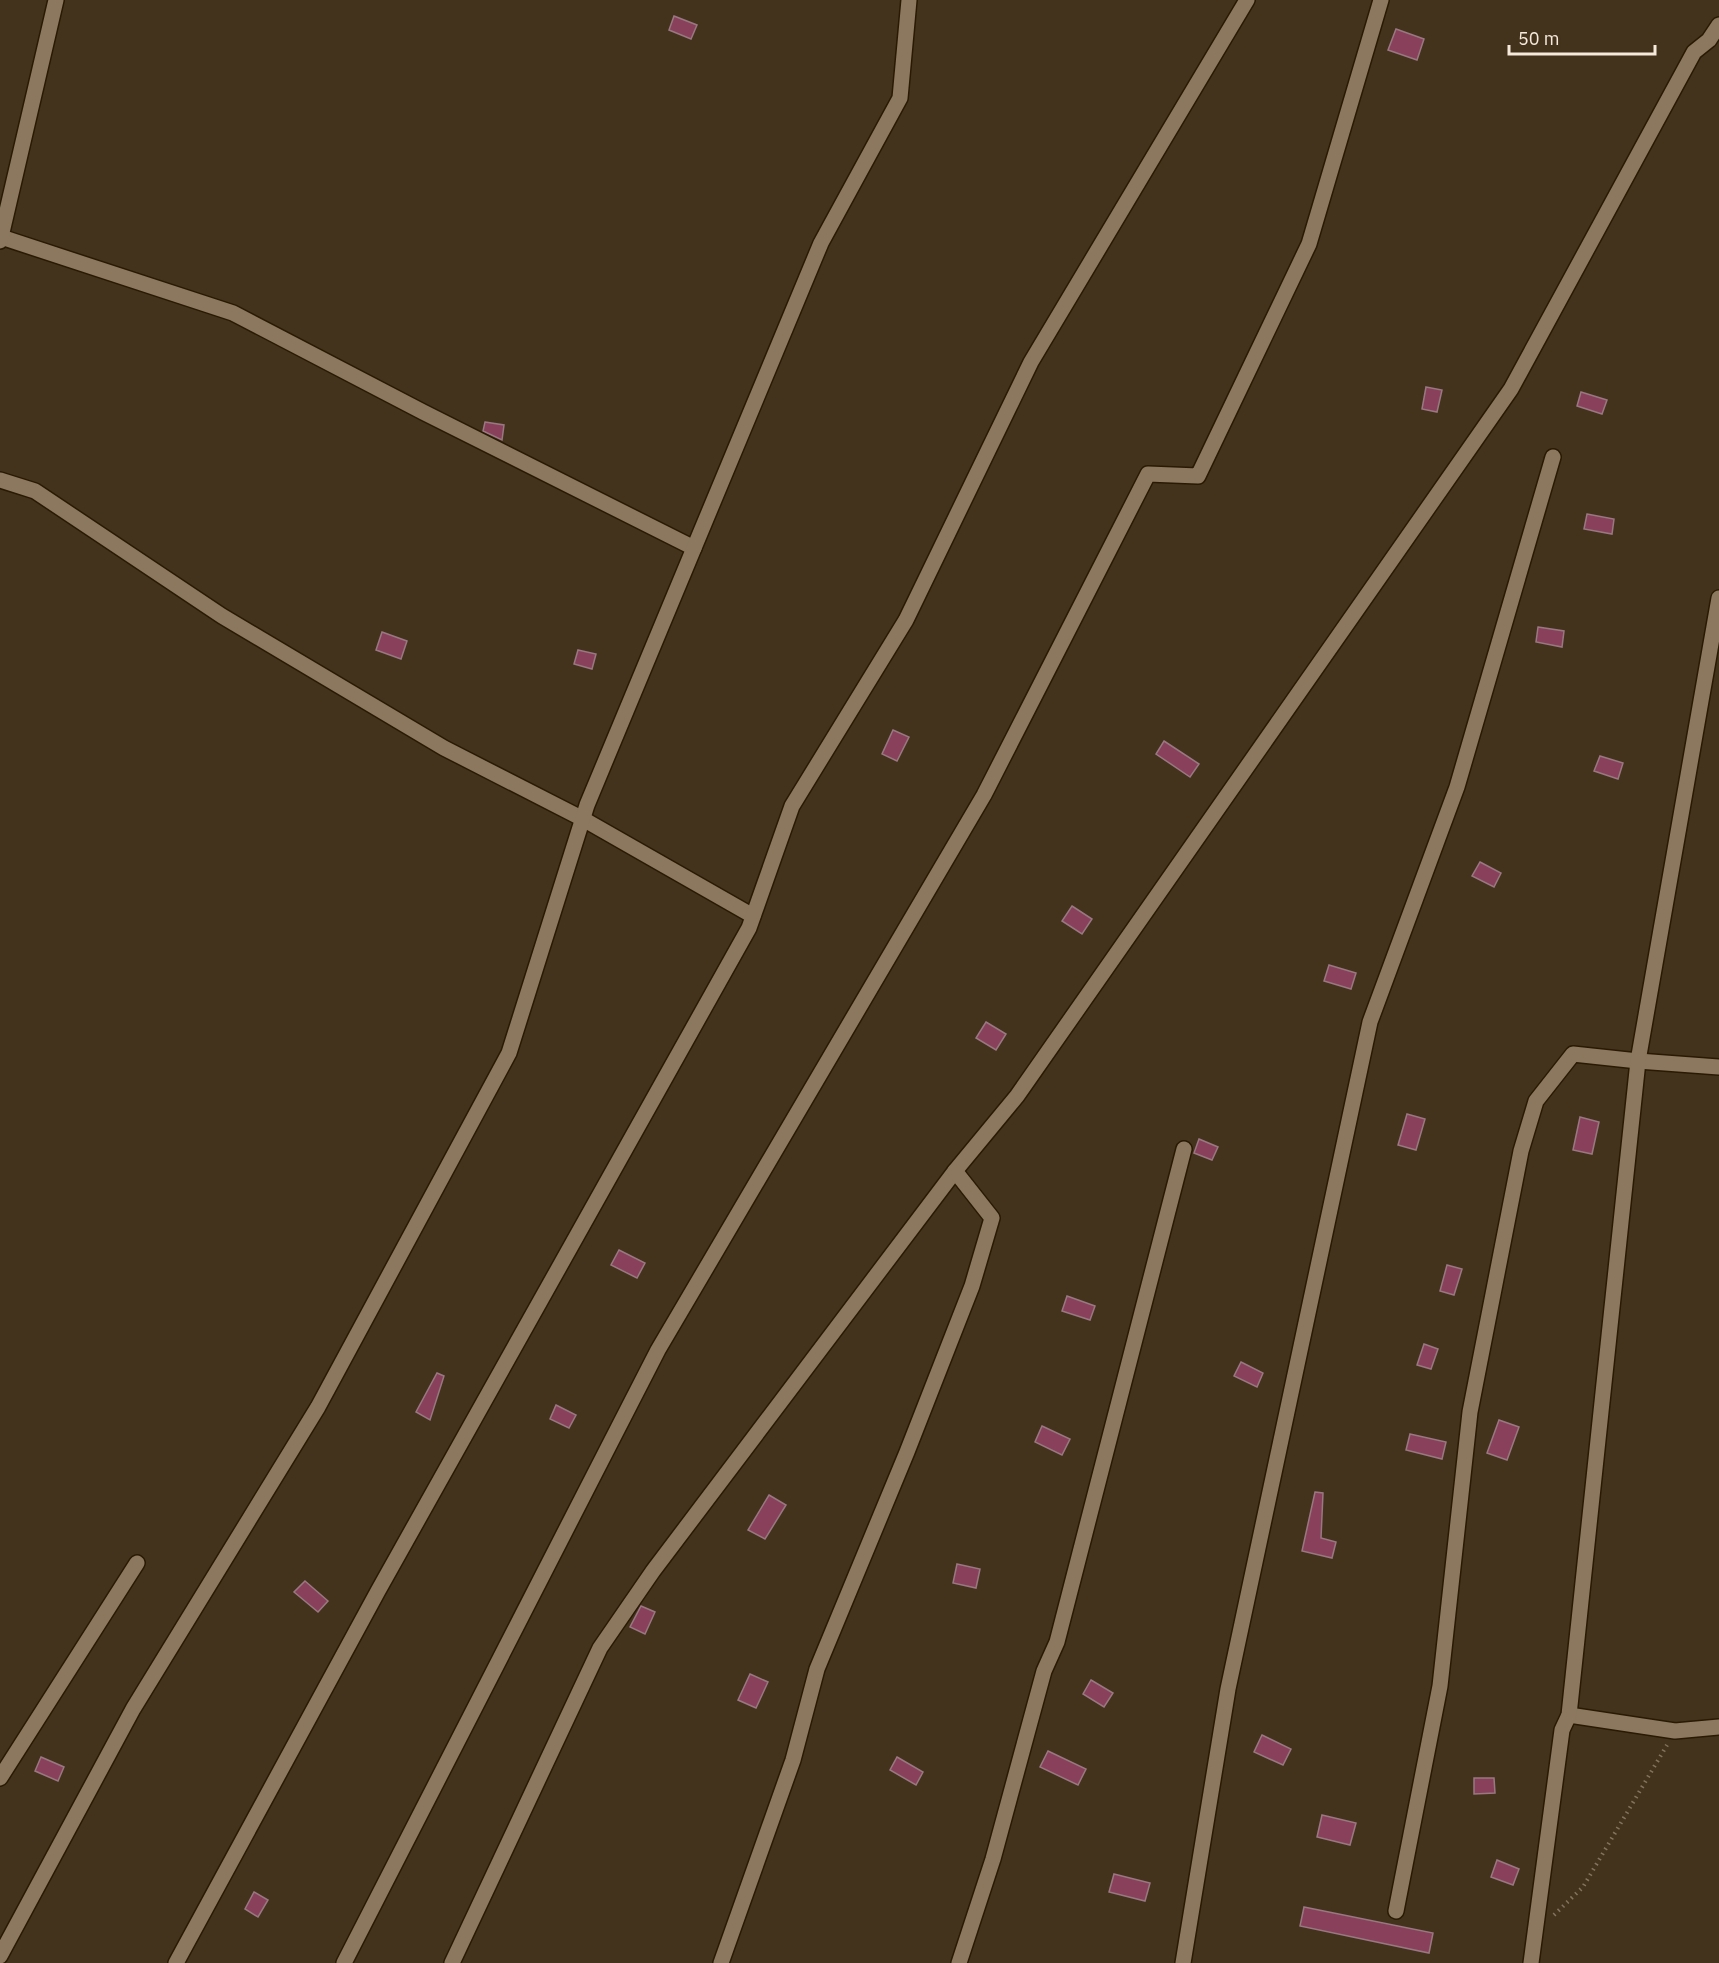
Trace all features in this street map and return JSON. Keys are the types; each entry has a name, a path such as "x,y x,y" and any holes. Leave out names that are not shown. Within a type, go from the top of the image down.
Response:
{"street":[{"path":"56,0 0,239 233,313 423,412 694,548"},
{"path":"0,1956 133,1709 318,1407 508,1053 582,819 821,243 900,98 909,0"},
{"path":"176,1963 378,1591 744,938 792,806 906,620 1031,362 1247,0"},
{"path":"344,1963 658,1350 984,795 1148,474 1198,476 1309,244 1380,0"},
{"path":"452,1963 600,1648 653,1571 955,1171 1017,1096 1511,389 1694,52 1708,40 1719,25"},
{"path":"1183,1963 1228,1689 1370,1022 1457,787 1553,457"},
{"path":"0,480 35,491 222,616 444,748 582,819 753,916"},
{"path":"1531,1963 1562,1730 1569,1715 1638,1061 1719,598"},
{"path":"1396,1911 1440,1686 1470,1412 1521,1151 1536,1101 1573,1054 1719,1067"},
{"path":"959,1963 993,1859 1044,1671 1057,1642 1184,1149"},
{"path":"721,1963 793,1760 818,1670 972,1286 989,1229 992,1218 955,1171"},
{"path":"0,1778 137,1563"},
{"path":"1569,1715 1675,1731 1719,1728"}],"path":[{"path":"1534,1934 1583,1887 1675,1731"}],"building":[{"path":"674,16 697,25 691,39 669,30"},
{"path":"1396,29 1424,39 1417,60 1388,50"},
{"path":"1426,387 1442,390 1437,412 1422,409"},
{"path":"1581,392 1607,400 1602,414 1577,406"},
{"path":"485,422 504,425 502,440 483,431"},
{"path":"1587,514 1614,519 1612,534 1584,529"},
{"path":"1538,627 1564,631 1562,647 1536,642"},
{"path":"382,632 407,641 401,659 376,650"},
{"path":"578,650 596,654 592,669 574,664"},
{"path":"893,730 909,737 897,761 882,754"},
{"path":"1164,741 1199,764 1190,777 1156,754"},
{"path":"1600,756 1623,763 1618,779 1594,771"},
{"path":"1480,862 1501,873 1494,887 1472,876"},
{"path":"1072,906 1092,919 1082,934 1062,921"},
{"path":"1329,965 1356,973 1351,989 1324,981"},
{"path":"986,1022 1006,1034 996,1050 976,1038"},
{"path":"1407,1114 1425,1119 1416,1150 1398,1145"},
{"path":"1580,1117 1599,1122 1592,1154 1573,1150"},
{"path":"1199,1139 1218,1147 1212,1160 1194,1153"},
{"path":"619,1250 645,1263 637,1278 611,1265"},
{"path":"1447,1265 1462,1269 1454,1295 1440,1291"},
{"path":"1067,1296 1095,1306 1090,1320 1062,1311"},
{"path":"1424,1344 1438,1349 1431,1369 1417,1365"},
{"path":"1241,1362 1263,1373 1257,1387 1234,1376"},
{"path":"437,1373 444,1376 430,1420 416,1412"},
{"path":"556,1405 576,1415 569,1428 550,1419"},
{"path":"1499,1420 1519,1427 1507,1460 1487,1453"},
{"path":"1042,1426 1070,1439 1062,1455 1035,1442"},
{"path":"1410,1434 1446,1442 1442,1459 1406,1450"},
{"path":"1315,1492 1323,1493 1321,1538 1336,1542 1332,1558 1302,1551"},
{"path":"769,1495 786,1505 765,1539 748,1530"},
{"path":"957,1564 980,1569 976,1588 953,1583"},
{"path":"305,1581 328,1601 318,1612 294,1592"},
{"path":"641,1606 655,1612 645,1634 630,1627"},
{"path":"750,1674 768,1682 756,1708 738,1700"},
{"path":"1091,1680 1113,1693 1104,1707 1083,1694"},
{"path":"1262,1735 1291,1749 1283,1765 1254,1752"},
{"path":"1048,1751 1086,1769 1078,1785 1040,1767"},
{"path":"41,1757 64,1767 58,1781 35,1771"},
{"path":"897,1757 923,1772 916,1785 890,1770"},
{"path":"1474,1778 1494,1778 1495,1793 1474,1794"},
{"path":"1322,1815 1356,1823 1350,1845 1317,1837"},
{"path":"1497,1860 1519,1869 1513,1885 1491,1877"},
{"path":"1114,1874 1150,1883 1145,1901 1109,1892"},
{"path":"254,1892 268,1900 258,1917 245,1909"},
{"path":"1304,1907 1433,1933 1429,1953 1300,1926"}]}
